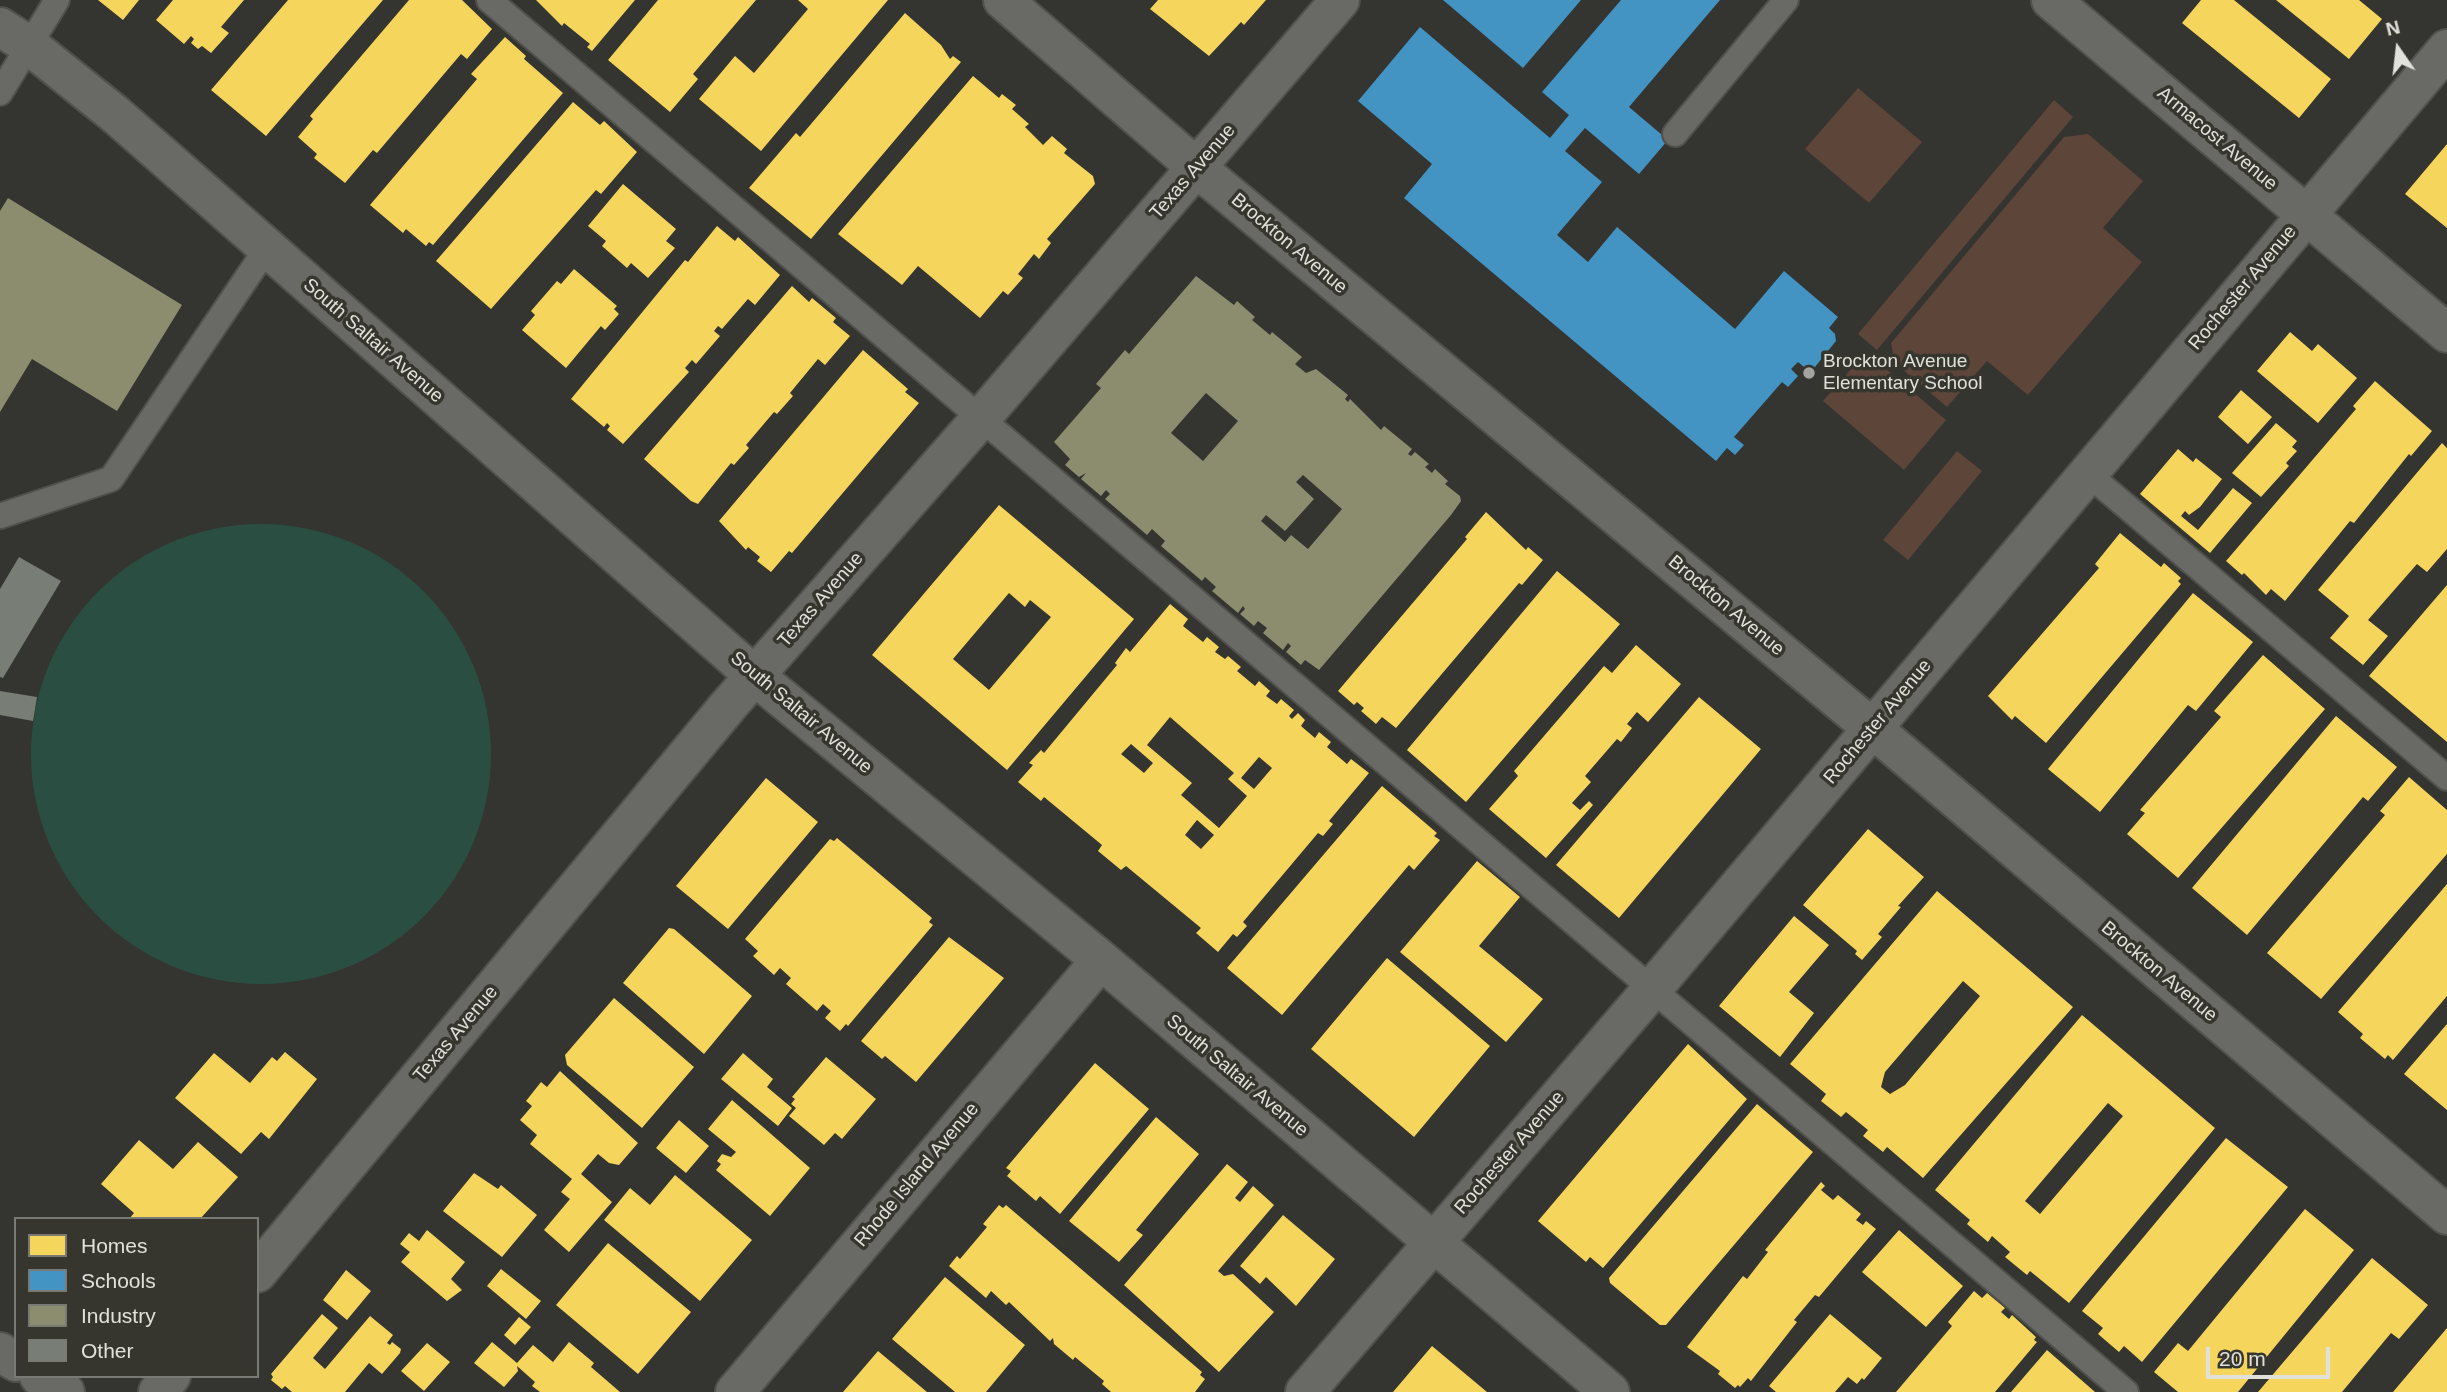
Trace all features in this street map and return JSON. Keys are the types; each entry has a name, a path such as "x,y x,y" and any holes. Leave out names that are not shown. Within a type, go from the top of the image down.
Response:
{"street":[{"name":"Brockton Avenue","path":"1003,0 1197,168 1872,728 2447,1214"},
{"name":"Texas Avenue","path":"259,1271 755,676 982,417 1340,0"},
{"name":"Armacost Avenue","path":"2051,0 2447,333"},
{"name":"South Saltair Avenue","path":"15,36 116,115 755,676 1101,960 1610,1392"},
{"name":"Rochester Avenue","path":"1305,1392 1653,988 2305,213 2447,49"},
{"name":"Rhode Island Avenue","path":"735,1392 1101,960"},
{"path":"42,1378 65,1392"},
{"path":"158,1392 169,1378"}],"lane":[{"path":"0,93 15,36 57,0"},
{"path":"489,0 2126,1392"},
{"path":"1675,134 1786,0"},
{"path":"0,516 111,480 267,247"},
{"path":"2087,473 2447,778"}],"shaded area":[{"path":"1858,88 1922,142 1869,203 1805,149"},
{"path":"2054,100 2073,117 1877,350 1858,334"},
{"path":"2088,134 2143,181 2103,228 2142,262 2028,395 1987,361 1947,407 1895,363 1891,343 2064,137"},
{"path":"1866,352 1946,420 1904,470 1823,401"},
{"path":"1957,451 1982,471 1908,560 1883,540"},
{"path":"261,524 306,528 349,541 389,562 424,591 453,626 474,666 487,709 491,754 487,799 474,842 453,882 424,917 389,946 349,967 306,980 261,984 216,980 173,967 133,946 98,917 69,882 48,842 35,799 31,754 35,709 48,666 69,626 98,591 133,562 173,541 216,528"}],"building: Homes":[{"path":"98,0 139,0 123,20"},
{"path":"173,0 244,0 221,27 229,33 211,53 202,46 198,49 191,43 194,39 191,36 184,44 156,20"},
{"path":"288,0 383,0 266,136 211,90"},
{"path":"409,0 462,0 492,29 467,59 461,54 377,153 373,150 345,183 314,158 317,154 298,137 313,119 310,116"},
{"path":"536,0 635,0 592,51 587,47 590,44 564,23 562,26"},
{"path":"658,0 756,0 693,74 698,79 670,112 608,60"},
{"path":"798,0 888,0 761,151 699,99 735,56 754,73 808,9"},
{"path":"1158,0 1266,0 1244,25 1241,22 1209,56 1150,9"},
{"path":"2201,0 2234,0 2331,79 2299,118 2182,23"},
{"path":"2276,0 2359,0 2382,19 2349,59"},
{"path":"905,13 941,45 950,59 953,56 961,62 811,239 749,188 796,133 800,137"},
{"path":"505,37 526,56 524,59 563,93 433,245 429,242 426,246 406,229 403,233 370,205 477,79 471,74"},
{"path":"973,76 999,98 1002,94 1016,105 1012,109 1029,124 1025,127 1043,145 1052,136 1067,149 1064,153 1093,176 1095,184 1047,239 1051,243 1039,259 1034,254 1018,274 1023,278 1008,295 1003,291 980,318 918,266 902,285 838,234"},
{"path":"573,102 600,125 604,121 637,152 601,194 596,190 491,309 436,261"},
{"path":"2447,144 2447,228 2405,194"},
{"path":"623,184 676,229 666,241 675,248 648,278 631,263 627,268 602,246 606,241 588,226"},
{"path":"717,226 735,241 738,237 780,275 755,305 748,299 722,329 718,326 714,331 720,336 696,364 692,360 685,368 689,372 623,444 607,430 610,426 607,423 604,427 571,399 685,260 688,262"},
{"path":"574,269 617,306 614,309 619,314 605,330 601,326 566,368 522,330 535,315 531,311 557,281 561,284"},
{"path":"792,286 809,302 812,298 836,318 833,322 850,336 825,365 818,359 790,393 793,396 777,414 774,412 746,445 749,448 734,465 731,463 698,504 691,501 644,459"},
{"path":"2290,332 2312,351 2318,344 2357,378 2318,423 2257,371"},
{"path":"863,350 908,389 905,392 919,403 792,553 789,551 771,572 757,561 760,557 748,547 746,550 719,521"},
{"path":"2375,381 2432,431 2411,456 2409,454 2354,523 2350,521 2285,601 2271,589 2266,595 2244,573 2242,575 2226,561 2356,409 2353,406"},
{"path":"2241,390 2272,417 2248,444 2218,417"},
{"path":"2276,423 2297,441 2292,447 2297,451 2286,463 2289,466 2261,497 2232,473"},
{"path":"2442,443 2447,448 2447,549 2427,572 2417,564 2368,620 2388,636 2363,665 2330,638 2349,616 2318,590"},
{"path":"2178,449 2193,462 2196,458 2222,479 2200,507 2189,515 2185,511 2181,516 2198,530 2233,488 2252,503 2210,553 2140,494"},
{"path":"999,505 1134,619 1007,770 872,655","holes":["1009,593 1025,607 1030,600 1051,617 989,690 953,659"]},
{"path":"1486,512 1526,550 1528,547 1543,560 1522,585 1519,583 1396,728 1382,717 1376,724 1361,711 1364,708 1357,702 1354,705 1338,691 1467,539 1465,537"},
{"path":"2120,533 2161,567 2164,563 2181,578 2178,581 2181,584 2046,743 2015,716 2012,720 1988,696 2099,568 2095,564"},
{"path":"1557,571 1620,624 1466,802 1407,750"},
{"path":"2447,585 2447,742 2369,676"},
{"path":"2193,593 2253,642 2196,711 2188,705 2100,812 2048,769"},
{"path":"1170,604 1188,619 1183,626 1203,642 1207,637 1219,647 1215,652 1225,659 1228,656 1241,667 1237,671 1255,686 1259,681 1270,691 1266,696 1277,704 1281,699 1294,710 1289,716 1292,719 1298,713 1305,720 1301,726 1315,738 1319,732 1331,742 1327,747 1347,764 1351,759 1369,773 1329,821 1333,824 1323,836 1318,833 1243,922 1247,926 1237,937 1233,934 1218,952 1196,933 1201,928 1126,866 1121,870 1098,851 1102,845 1044,797 1041,801 1018,782 1033,765 1029,763 1041,750 1044,753 1117,665 1115,663 1126,648 1130,652","holes":["1170,717 1234,773 1228,779 1247,796 1219,828 1181,795 1192,783 1147,745","1131,744 1153,763 1144,773 1121,754","1259,757 1272,768 1254,789 1241,778","1197,820 1214,835 1201,849 1185,835"]},
{"path":"1636,645 1681,684 1648,722 1637,712 1627,724 1632,728 1621,742 1617,739 1585,776 1591,782 1572,803 1580,810 1589,801 1593,805 1546,858 1489,809 1518,776 1514,771 1604,666 1612,673"},
{"path":"2263,655 2325,709 2178,878 2127,834 2145,813 2140,810 2221,717 2214,711"},
{"path":"1699,697 1761,749 1619,918 1556,865"},
{"path":"2336,716 2397,767 2368,801 2363,797 2247,935 2192,888"},
{"path":"2409,777 2447,810 2447,854 2321,999 2267,953 2385,815 2380,811"},
{"path":"766,778 818,822 728,929 676,886"},
{"path":"1382,786 1437,833 1434,836 1440,840 1414,870 1409,865 1282,1015 1227,968"},
{"path":"1868,829 1924,877 1898,906 1901,907 1878,934 1882,937 1862,960 1855,954 1857,951 1803,905"},
{"path":"837,838 932,918 929,922 933,925 848,1026 846,1024 840,1031 825,1018 831,1011 823,1004 817,1011 786,984 791,978 780,968 774,975 753,956 758,951 745,939 830,839 834,841"},
{"path":"1477,861 1520,897 1479,946 1543,999 1506,1042 1400,952"},
{"path":"2447,884 2447,996 2393,1060 2388,1055 2385,1059 2360,1038 2363,1034 2338,1012"},
{"path":"1937,891 2073,1007 1923,1178 1887,1147 1883,1152 1863,1136 1868,1130 1846,1112 1841,1117 1821,1101 1826,1094 1790,1064","holes":["1963,981 1980,996 1905,1085 1890,1094 1881,1087 1885,1072"]},
{"path":"1794,916 1829,945 1789,992 1814,1013 1780,1057 1719,1006"},
{"path":"669,928 674,929 752,996 704,1054 623,983"},
{"path":"949,937 1004,978 916,1082 885,1056 882,1059 861,1041"},
{"path":"1387,958 1490,1046 1414,1137 1311,1049"},
{"path":"614,998 694,1067 642,1128 567,1065 565,1055"},
{"path":"2082,1015 2215,1128 2069,1303 2030,1271 2027,1275 2005,1257 2010,1252 1992,1236 1988,1242 1967,1224 1970,1220 1935,1190","holes":["2108,1103 2123,1116 2040,1214 2025,1201"]},
{"path":"2447,1024 2447,1110 2404,1074"},
{"path":"1688,1044 1747,1099 1603,1268 1590,1257 1586,1262 1538,1221"},
{"path":"285,1052 317,1079 269,1139 261,1132 241,1154 175,1098 214,1053 250,1083 272,1057 277,1061"},
{"path":"743,1053 773,1079 767,1087 792,1108 778,1126 721,1079"},
{"path":"826,1057 876,1099 842,1139 835,1133 824,1145 789,1116 796,1108 791,1104 795,1099 792,1097"},
{"path":"1095,1063 1149,1109 1060,1214 1040,1196 1036,1201 1007,1176 1011,1171 1006,1168"},
{"path":"560,1071 638,1143 619,1165 609,1163 598,1154 581,1174 612,1202 569,1252 544,1230 570,1199 561,1192 572,1179 530,1144 537,1135 520,1120 532,1106 526,1101 541,1082 547,1087"},
{"path":"732,1100 810,1168 770,1216 716,1170 721,1164 717,1161 722,1154 731,1157 736,1152 708,1129"},
{"path":"1757,1104 1813,1152 1666,1325 1660,1325 1610,1283 1609,1278"},
{"path":"1156,1117 1199,1154 1136,1230 1143,1235 1119,1262 1069,1221"},
{"path":"679,1120 709,1146 686,1173 656,1148"},
{"path":"2226,1138 2288,1187 2142,1362 2124,1346 2119,1352 2098,1334 2103,1328 2082,1311"},
{"path":"139,1140 173,1169 198,1142 238,1177 202,1217 131,1217 134,1213 101,1184"},
{"path":"1227,1164 1248,1182 1235,1198 1240,1202 1253,1186 1274,1205 1218,1271 1224,1276 1233,1274 1274,1312 1219,1372 1124,1285"},
{"path":"474,1173 498,1189 501,1185 537,1215 502,1257 443,1211"},
{"path":"675,1175 752,1240 700,1301 604,1220 630,1188 650,1205"},
{"path":"1821,1182 1825,1186 1821,1190 1833,1200 1838,1195 1861,1214 1856,1220 1863,1225 1866,1221 1876,1229 1819,1297 1815,1295 1794,1320 1797,1322 1751,1381 1748,1378 1740,1387 1738,1385 1735,1388 1718,1374 1720,1371 1687,1347 1743,1276 1747,1279 1768,1252 1765,1250"},
{"path":"999,1205 1003,1208 1006,1205 1202,1372 1200,1375 1205,1379 1195,1392 1111,1392 1102,1384 1104,1381 1054,1344 1053,1338 1050,1341 1009,1302 1006,1305 991,1291 986,1298 949,1266 957,1256 960,1259 987,1227 983,1224"},
{"path":"2305,1209 2354,1250 2238,1392 2178,1392 2154,1372 2178,1343 2188,1351"},
{"path":"1283,1215 1335,1259 1296,1306 1266,1277 1260,1284 1240,1266"},
{"path":"427,1230 465,1262 451,1279 462,1290 447,1301 401,1262 410,1252 400,1244 409,1233 419,1241"},
{"path":"1899,1230 1963,1286 1926,1327 1862,1272"},
{"path":"608,1243 691,1312 638,1374 556,1305"},
{"path":"2372,1258 2428,1305 2399,1339 2391,1333 2342,1392 2258,1392"},
{"path":"501,1269 541,1301 526,1319 487,1286"},
{"path":"346,1270 371,1291 347,1320 323,1300"},
{"path":"945,1277 1025,1345 986,1392 955,1392 892,1339"},
{"path":"1974,1291 1982,1298 1987,1293 2005,1308 2001,1312 2009,1319 2012,1315 2036,1337 2034,1340 2037,1342 1995,1392 1896,1392 1952,1326 1948,1322"},
{"path":"322,1314 338,1328 313,1358 325,1369 370,1316 393,1335 387,1343 390,1345 392,1342 401,1349 400,1353 382,1374 369,1363 345,1392 292,1392 285,1386 282,1389 271,1380 271,1374"},
{"path":"1830,1314 1882,1358 1864,1380 1862,1378 1857,1384 1848,1377 1835,1392 1776,1392 1769,1386"},
{"path":"519,1317 531,1327 515,1345 504,1335"},
{"path":"2447,1328 2447,1392 2393,1392"},
{"path":"492,1342 517,1363 533,1345 553,1362 569,1342 594,1363 591,1367 620,1392 540,1392 532,1386 535,1382 517,1366 518,1371 504,1387 474,1363"},
{"path":"427,1343 450,1362 424,1391 401,1371"},
{"path":"1432,1346 1487,1392 1393,1392"},
{"path":"2047,1350 2095,1392 2011,1392"},
{"path":"878,1351 927,1392 843,1392"}],"building: Schools":[{"path":"1443,0 1581,0 1523,68"},
{"path":"1621,0 1720,0 1629,107 1668,140 1639,174 1585,128 1565,151 1602,182 1557,235 1588,262 1617,227 1735,329 1784,271 1838,317 1829,328 1835,334 1836,341 1815,367 1804,367 1798,362 1791,369 1798,376 1788,387 1782,382 1734,437 1744,445 1735,455 1727,448 1716,461 1404,198 1432,164 1358,101 1420,27 1550,138 1569,115 1542,92"}],"building: Industry":[{"path":"8,198 182,305 117,411 32,359 0,412 0,211"},
{"path":"1196,276 1234,305 1237,301 1255,317 1252,320 1270,335 1272,332 1302,357 1295,364 1306,373 1316,369 1348,395 1345,399 1348,402 1350,399 1381,430 1384,426 1412,449 1408,454 1411,456 1415,452 1429,464 1425,467 1432,473 1435,469 1448,481 1445,484 1460,496 1461,501 1451,515 1319,670 1305,660 1301,665 1286,652 1291,646 1288,643 1283,650 1263,633 1267,628 1258,621 1254,626 1240,614 1245,609 1243,606 1238,613 1212,591 1216,587 1205,577 1202,581 1161,546 1165,541 1152,529 1147,535 1105,499 1110,494 1106,490 1101,496 1081,479 1086,473 1079,477 1065,465 1070,459 1054,442 1101,388 1096,384 1125,350 1129,354","holes":["1206,393 1238,421 1203,461 1171,433","1303,475 1342,509 1308,549 1291,535 1285,542 1261,521 1266,515 1285,531 1314,499 1296,482"]}],"building: Other":[{"path":"19,557 61,581 3,678 0,677 0,589"},
{"path":"0,691 37,697 33,721 0,715"}],"place":[{"name":"Brockton Avenue Elementary School","path":"1809,373"}]}
